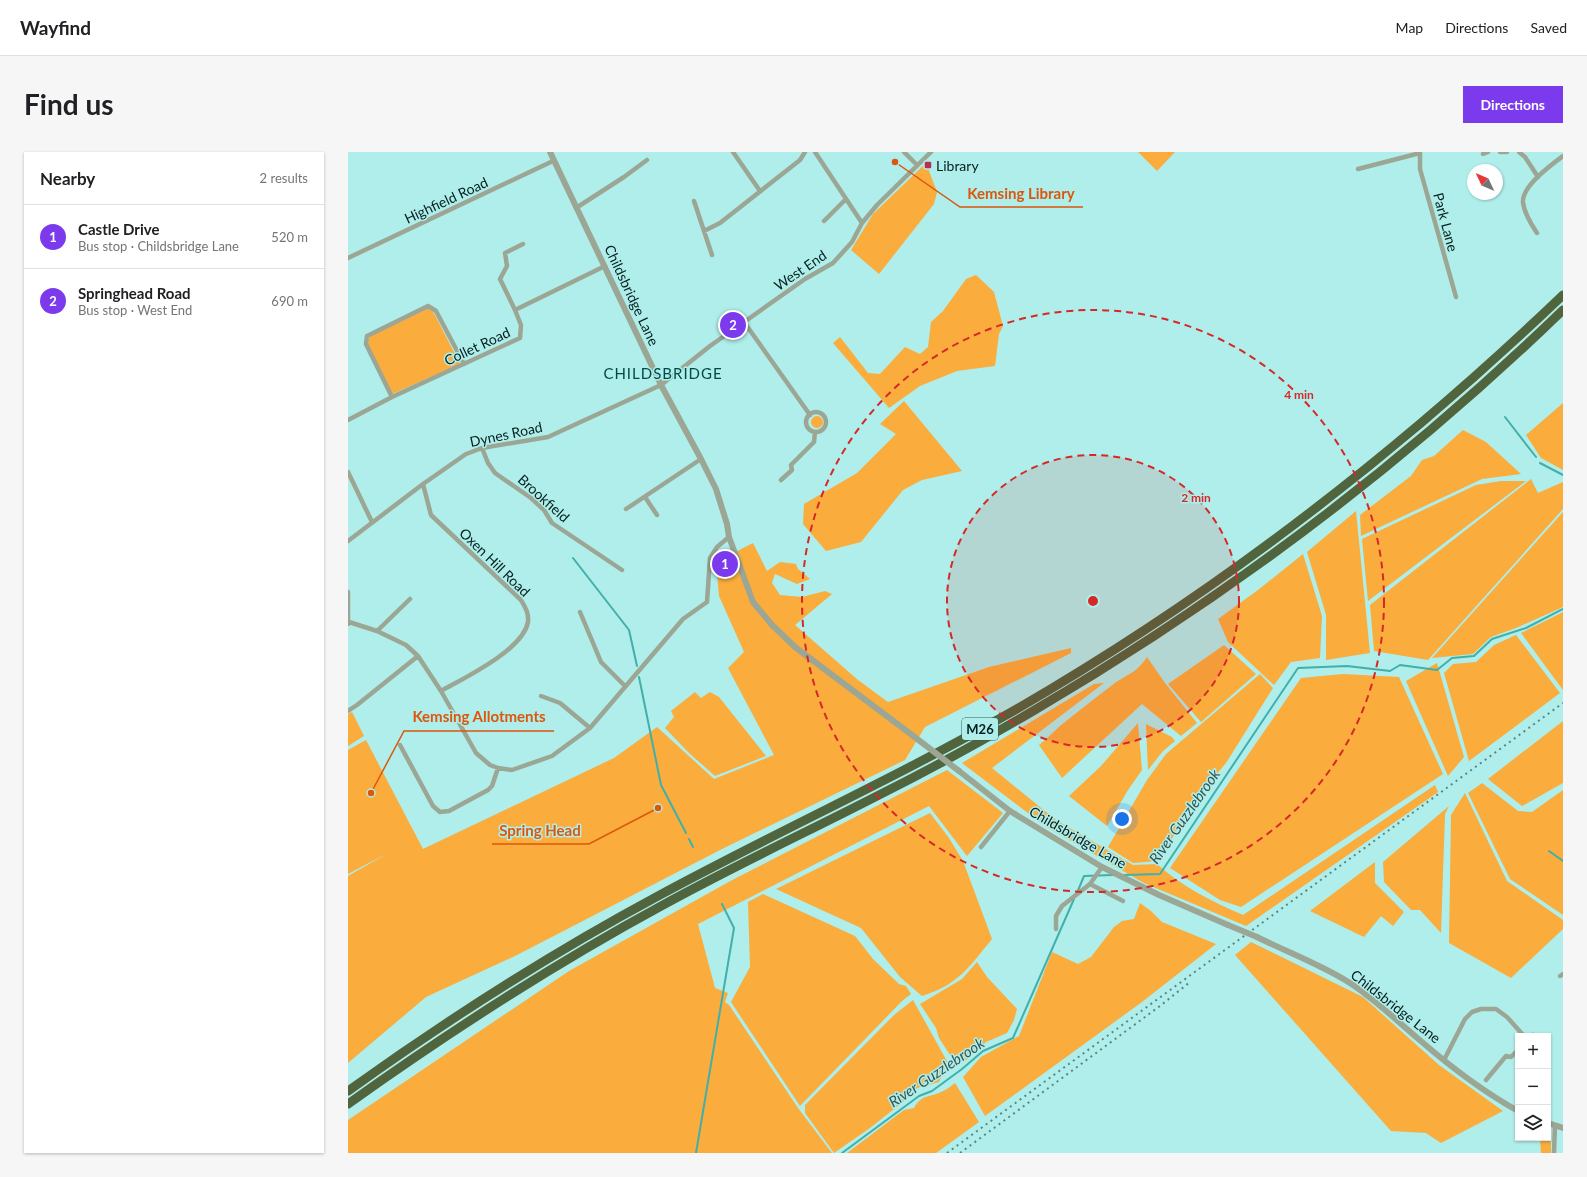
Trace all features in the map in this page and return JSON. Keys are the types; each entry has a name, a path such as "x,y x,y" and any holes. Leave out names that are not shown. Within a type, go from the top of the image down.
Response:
{"highway":[{"name":"M26","path":"348,1091 480,1001 549,958 621,916 717,865 955,744 1050,689 1149,627 1251,557 1351,481 1474,378 1563,295"},
{"name":"M26","path":"348,1104 481,1013 595,943 700,885 886,792 953,756 1032,712 1138,646 1241,576 1343,501 1464,400 1563,310"}],"street":[{"name":"Childsbridge Lane","path":"550,152 661,384 716,489 727,524 729,537 753,602 772,626 810,659 912,734 1010,811 1102,867 1159,895 1257,937 1349,982 1377,1003 1444,1060 1491,1096 1515,1109"},
{"path":"733,152 760,191"},
{"path":"704,231 720,223 800,160 805,152"},
{"path":"815,152 862,222"},
{"path":"904,152 917,165"},
{"name":"West End","path":"661,384 710,346 804,279 833,263 852,242 862,222 931,152"},
{"path":"1483,154 1488,152"},
{"path":"1500,152 1507,152"},
{"path":"1519,152 1525,157 1538,177"},
{"path":"1358,169 1420,153"},
{"name":"Park Lane","path":"1420,153 1420,169 1456,297"},
{"path":"1537,233 1526,213 1523,203 1525,191 1538,177 1563,156"},
{"path":"576,208 624,177 647,160"},
{"name":"Highfield Road","path":"348,258 553,161"},
{"path":"824,221 846,199"},
{"path":"694,201 712,255"},
{"path":"515,310 500,279 507,266 505,253 522,244"},
{"name":"Collet Road","path":"348,420 392,397 520,338 522,325 515,310 605,266"},
{"path":"392,397 366,344 367,336 428,306 436,311 464,364"},
{"path":"744,322 810,415"},
{"name":"Dynes Road","path":"348,541 422,484 466,454 482,448 548,437 661,384"},
{"path":"818,412 826,419 826,425 824,428 816,432 810,430 806,424 807,418 818,412"},
{"path":"781,480 792,470 791,465 814,442 816,432"},
{"name":"Brookfield","path":"482,448 488,463 495,473 531,498 544,510 552,522 622,570"},
{"path":"626,509 701,458"},
{"path":"348,472 372,522"},
{"name":"Oxen Hill Road","path":"422,484 431,515 521,600 527,610 528,615 528,622 524,632 514,645 483,668 441,691"},
{"path":"645,496 657,515"},
{"path":"348,592 349,623 377,632 406,645 418,656 441,691 476,753 484,761 498,768 512,770 549,757 590,728 683,618 707,602 710,558 717,548 729,537"},
{"path":"377,632 410,599"},
{"path":"580,612 602,662 625,686"},
{"path":"348,711 364,700 418,656"},
{"path":"541,696 560,703 590,728"},
{"path":"400,746 433,806 440,812 449,811 488,790 492,786 498,768"},
{"path":"981,847 1010,811"},
{"path":"1056,929 1056,916 1062,906 1090,884 1102,867"},
{"path":"1090,884 1123,901"},
{"path":"1444,1060 1465,1019 1472,1012 1481,1009 1496,1009 1507,1017 1521,1033"},
{"path":"1486,1080 1506,1056 1511,1057 1515,1053"},
{"path":"1551,1124 1563,1128"},
{"path":"1554,1153 1555,1126"}],"shaded area":[{"path":"1138,152 1175,152 1157,171"},
{"path":"926,163 937,192 934,204 879,274 851,250 873,214"},
{"path":"976,275 994,292 1003,326 999,334 995,366 957,371 920,386 889,408 833,343 840,337 868,373 880,374 905,347 920,354 928,347 931,322 943,311 966,279"},
{"path":"428,308 434,313 460,364 392,394 368,344 369,337"},
{"path":"904,401 962,471 922,480 903,490 861,542 826,551 803,524 804,504 857,473 896,434 880,424"},
{"path":"1563,403 1563,470 1541,458 1526,435"},
{"path":"815,416 819,416 823,422 819,428 815,428 811,424 811,420"},
{"path":"1463,430 1486,442 1521,474 1482,479 1361,536 1360,515 1411,476 1422,460 1434,456"},
{"path":"1531,479 1538,493 1563,482 1563,509 1428,660 1374,651 1370,605"},
{"path":"1501,481 1526,481 1368,601 1362,539 1476,485"},
{"path":"1356,511 1370,653 1326,660 1326,615 1307,552"},
{"path":"1563,512 1563,607 1516,628 1491,637 1473,654 1432,658"},
{"path":"753,543 767,571 780,562 796,564 798,569 810,579 797,584 775,574 772,583 780,595 802,597 825,591 832,594 795,625 858,680 888,702 989,667 1071,648 1071,653 925,727 905,760 722,849 517,955 426,997 348,1063 348,876 388,853 348,874 348,750 366,740 423,849 614,758 657,727 714,779 774,755 728,668 744,652 719,596 716,562"},
{"path":"1303,554 1322,616 1320,658 1291,662 1274,685 1228,642 1218,619 1258,590"},
{"path":"1563,612 1563,690 1521,633"},
{"path":"1516,635 1560,693 1469,761 1444,673 1453,664 1476,662 1494,645"},
{"path":"1224,645 1256,674 1201,722 1168,684"},
{"path":"1147,657 1165,683 1197,723 1181,736 1142,704 1062,778 1039,745 1060,726 1116,682 1134,671"},
{"path":"1437,663 1464,757 1448,776 1406,681"},
{"path":"1260,674 1273,688 1226,763 1199,795 1158,861 1133,863 1108,847 1147,780 1166,754"},
{"path":"1343,674 1399,677 1443,774 1241,907 1220,900 1170,868 1301,678"},
{"path":"1104,683 992,768 1056,820 1133,865 1157,864 1166,872 1198,893 1243,915 1435,785 1438,792 1246,926 1144,883 1045,826 962,763 1094,684"},
{"path":"695,692 701,698 710,692 719,697 766,756 715,776 689,753 665,728 674,717 671,711"},
{"path":"352,712 364,736 348,746 348,714"},
{"path":"1563,721 1563,783 1522,806 1488,779"},
{"path":"1138,723 1142,770 1128,790 1107,826 1069,796 1101,766"},
{"path":"1146,724 1172,737 1175,741 1163,751 1148,770"},
{"path":"947,770 1003,813 967,856 929,806 698,924 715,988 728,993 725,1002 729,1005 798,1108 832,1153 348,1153 348,1120 569,971 734,879"},
{"path":"1482,783 1518,811 1532,812 1563,790 1563,915 1510,879 1468,793"},
{"path":"1465,793 1507,881 1563,920 1563,929 1511,978 1449,943 1451,815"},
{"path":"1449,806 1445,814 1441,933 1420,910 1411,910 1384,882 1383,862"},
{"path":"930,813 949,838 963,861 992,939 962,974 954,981 934,992 922,996 900,977 861,928 776,889"},
{"path":"1375,862 1375,883 1404,912 1393,926 1381,916 1364,937 1310,911"},
{"path":"763,894 855,936 873,959 899,984 906,986 911,994 902,1001 800,1106 731,1002 750,967 748,902"},
{"path":"1140,903 1162,922 1216,944 1142,1002 985,1116 963,1077 981,1057 1019,1036 1052,952 1078,964 1091,957 1114,927 1122,921 1134,919"},
{"path":"1251,942 1363,997 1439,1065 1503,1111 1441,1143 1426,1133 1391,1131 1235,955"},
{"path":"977,962 987,977 1017,1009 1014,1020 1007,1033 986,1042 965,1061 956,1064 939,1038 936,1028 920,1004 962,979"},
{"path":"913,1000 948,1063 939,1082 917,1088 908,1098 870,1128 834,1153 805,1113 805,1105 894,1015"},
{"path":"955,1083 979,1122 936,1153 847,1153 904,1110 914,1108 923,1098 937,1094"},
{"path":"1540,1141 1551,1141 1551,1153 1541,1153"}],"waterway":[{"path":"1505,417 1536,457"},
{"path":"1540,463 1563,475"},
{"path":"573,558 629,630 637,666"},
{"name":"River Guzzlebrook","path":"1124,875 1160,874 1298,668 1347,666 1390,671 1400,665 1437,670 1452,658 1474,656 1492,639 1526,628 1563,609"},
{"path":"639,677 661,785 686,833"},
{"path":"689,839 693,847"},
{"path":"1549,851 1563,861"},
{"name":"River Guzzlebrook","path":"1077,893 1084,876 1113,875"},
{"name":"River Guzzlebrook","path":"842,1153 919,1096 932,1091 962,1069 983,1051 1013,1038 1074,899"},
{"path":"696,1153 734,928 722,904"}],"railway":[{"path":"947,1153 1563,703"},
{"path":"960,1153 1160,1006 1190,982"}],"place":[{"name":"Kemsing Library","path":"895,162"},
{"name":"Library","path":"928,165"},
{"name":"Springhead Road","path":"733,325"},
{"name":"Castle Drive","path":"725,564"},
{"name":"Kemsing Allotments","path":"371,793"},
{"name":"Spring Head","path":"658,808"}],"district":[{"name":"CHILDSBRIDGE","path":"663,373"}]}
